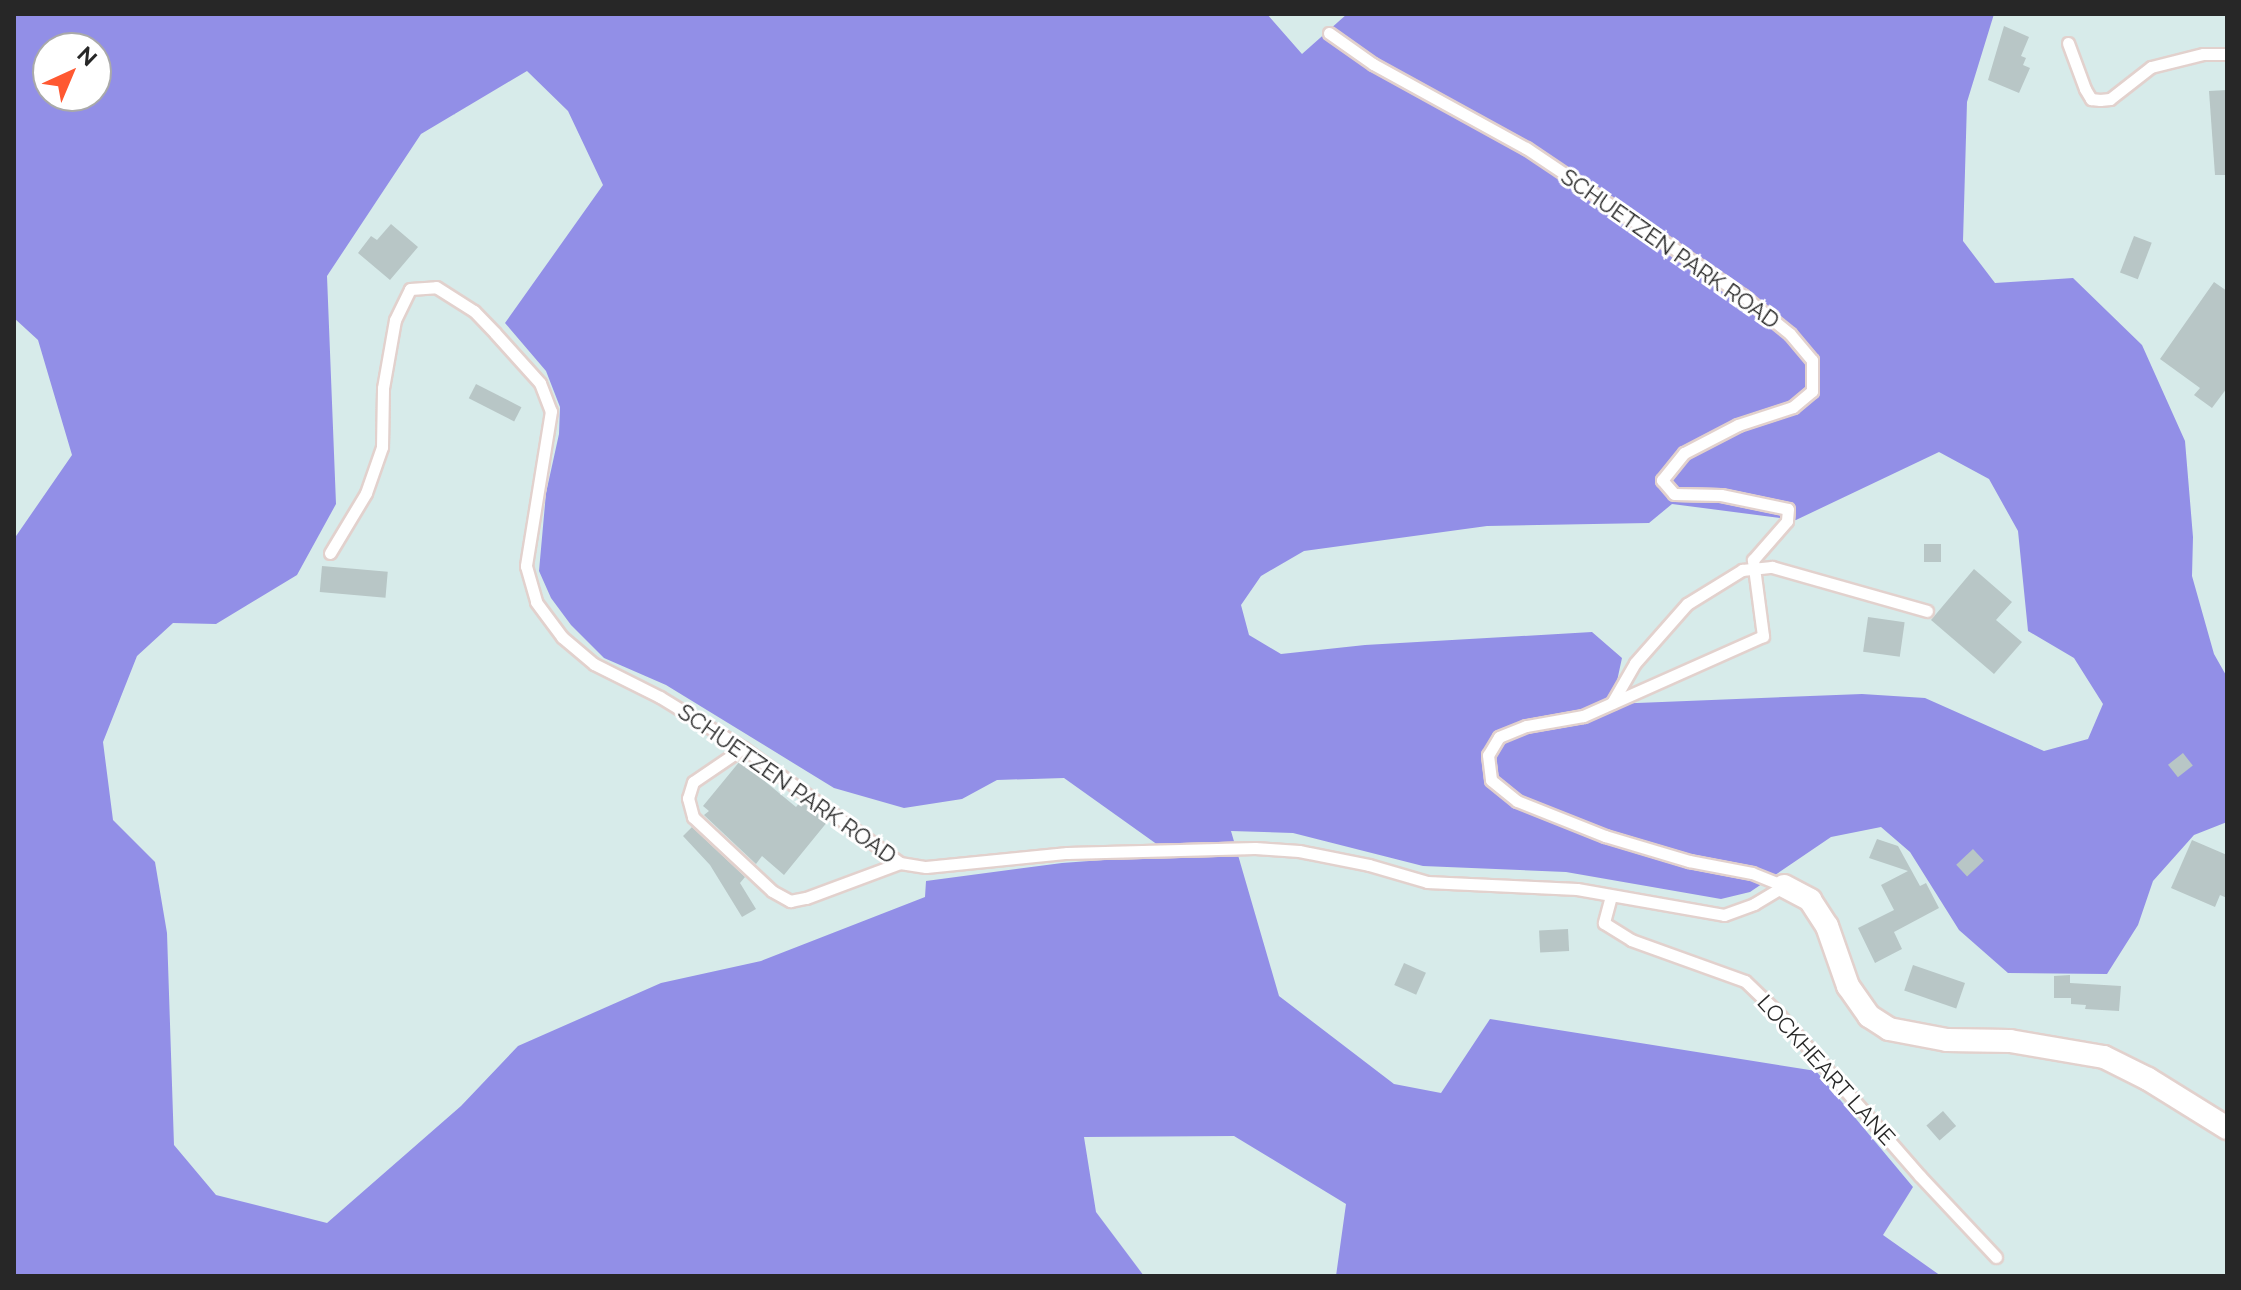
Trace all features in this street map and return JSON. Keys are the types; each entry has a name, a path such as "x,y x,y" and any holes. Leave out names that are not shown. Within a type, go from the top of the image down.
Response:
{"street":[{"path":"1784,886 1810,900 1827,926 1848,986 1869,1016 1889,1029 1947,1040 2023,1042 2104,1057 2148,1079 2227,1128"}],"lane":[{"name":"SCHUETZEN PARK ROAD","path":"1329,33 1373,64 1526,148 1587,189 1742,295 1790,334 1812,360 1812,391 1793,407 1738,425 1684,453 1662,480 1674,494 1721,495 1788,509 1787,521 1760,549 1753,568"},
{"path":"2068,43 2085,89 2091,99 2100,100 2110,99 2151,67 2203,54 2227,54"},
{"name":"SCHUETZEN PARK ROAD","path":"330,553 366,493 382,447 383,388 395,320 410,289 436,287 474,311 495,333 540,383 551,411 526,566 536,602 562,637 594,664 660,697 743,748 900,863 926,867 1067,853 1255,848 1341,860 1427,882 1577,889 1724,915 1754,904 1784,886"},
{"path":"1612,704 1635,663 1687,604 1742,570 1772,567 1927,611"},
{"path":"1753,568 1763,636 1583,716 1526,726 1499,737 1488,755 1491,780 1517,801 1581,827 1689,861 1752,873 1784,886"},
{"path":"743,748 693,782 688,798 693,817 772,891 790,901 806,898 900,863"},
{"name":"LOCKHEART LANE","path":"1611,896 1604,923 1631,940 1745,981 1777,1012 1996,1257"}],"shaded area":[{"path":"14,14 1267,14 1302,54 1347,14 1994,14 1967,102 1963,241 1995,283 2073,278 2142,345 2185,441 2193,537 2192,576 2214,654 2227,677 2227,822 2194,835 2153,881 2138,925 2107,974 2008,973 1959,930 1910,852 1881,827 1831,837 1750,892 1721,899 1566,872 1423,866 1293,833 1231,831 1279,996 1394,1084 1441,1093 1490,1019 1816,1071 1913,1187 1883,1235 1941,1276 1336,1276 1346,1204 1234,1136 1084,1137 1096,1212 1144,1276 14,1276 14,539 72,455 38,340 14,318","holes":["527,71 568,111 603,185 505,323 546,371 560,407 559,434 546,493 539,571 551,598 571,625 604,658 666,685 834,788 904,808 962,799 997,780 1064,778 1172,855 1062,863 926,881 925,897 761,961 661,983 518,1046 461,1106 327,1223 216,1195 174,1145 167,933 155,862 113,820 103,742 137,656 173,623 216,624 297,575 336,504 327,276 421,134","1939,452 1989,479 2018,531 2028,631 2074,658 2103,704 2088,739 2044,751 1925,698 1862,694 1612,704 1622,658 1592,632 1365,645 1281,654 1249,635 1241,605 1261,576 1304,551 1487,526 1649,523 1672,504 1796,520"]}],"building":[{"path":"2004,26 2029,37 2021,56 2026,58 2023,65 2030,68 2019,93 1988,80"},
{"path":"2227,90 2227,175 2215,175 2209,91"},
{"path":"391,224 418,247 390,280 358,253 371,236 377,240"},
{"path":"2134,236 2152,243 2138,279 2120,272"},
{"path":"2214,282 2227,291 2227,388 2212,408 2194,395 2200,388 2160,359"},
{"path":"476,384 521,407 514,421 469,398"},
{"path":"1924,544 1941,544 1941,562 1924,562"},
{"path":"322,566 388,572 385,598 320,592"},
{"path":"1974,569 2012,602 1996,620 2022,642 1994,674 1931,620"},
{"path":"1868,617 1905,622 1900,657 1863,652"},
{"path":"2183,753 2193,766 2178,777 2168,765"},
{"path":"740,761 796,807 801,801 828,821 784,875 762,856 756,864 704,815 709,811 703,806"},
{"path":"692,827 745,877 740,883 756,909 742,917 710,865 683,836"},
{"path":"1877,839 1898,846 1920,886 1926,883 1939,908 1894,932 1902,949 1875,963 1858,928 1894,910 1881,885 1908,871 1869,858"},
{"path":"2192,840 2227,855 2227,898 2220,895 2215,907 2171,888"},
{"path":"1973,849 1984,861 1967,876 1956,865"},
{"path":"1568,929 1569,951 1540,952 1539,931"},
{"path":"1404,963 1426,973 1416,995 1394,985"},
{"path":"1913,965 1965,983 1956,1008 1904,991"},
{"path":"2070,975 2070,983 2121,986 2119,1011 2085,1009 2086,1005 2071,1004 2071,998 2054,998 2054,976"},
{"path":"1943,1111 1956,1126 1940,1141 1926,1125"}]}
